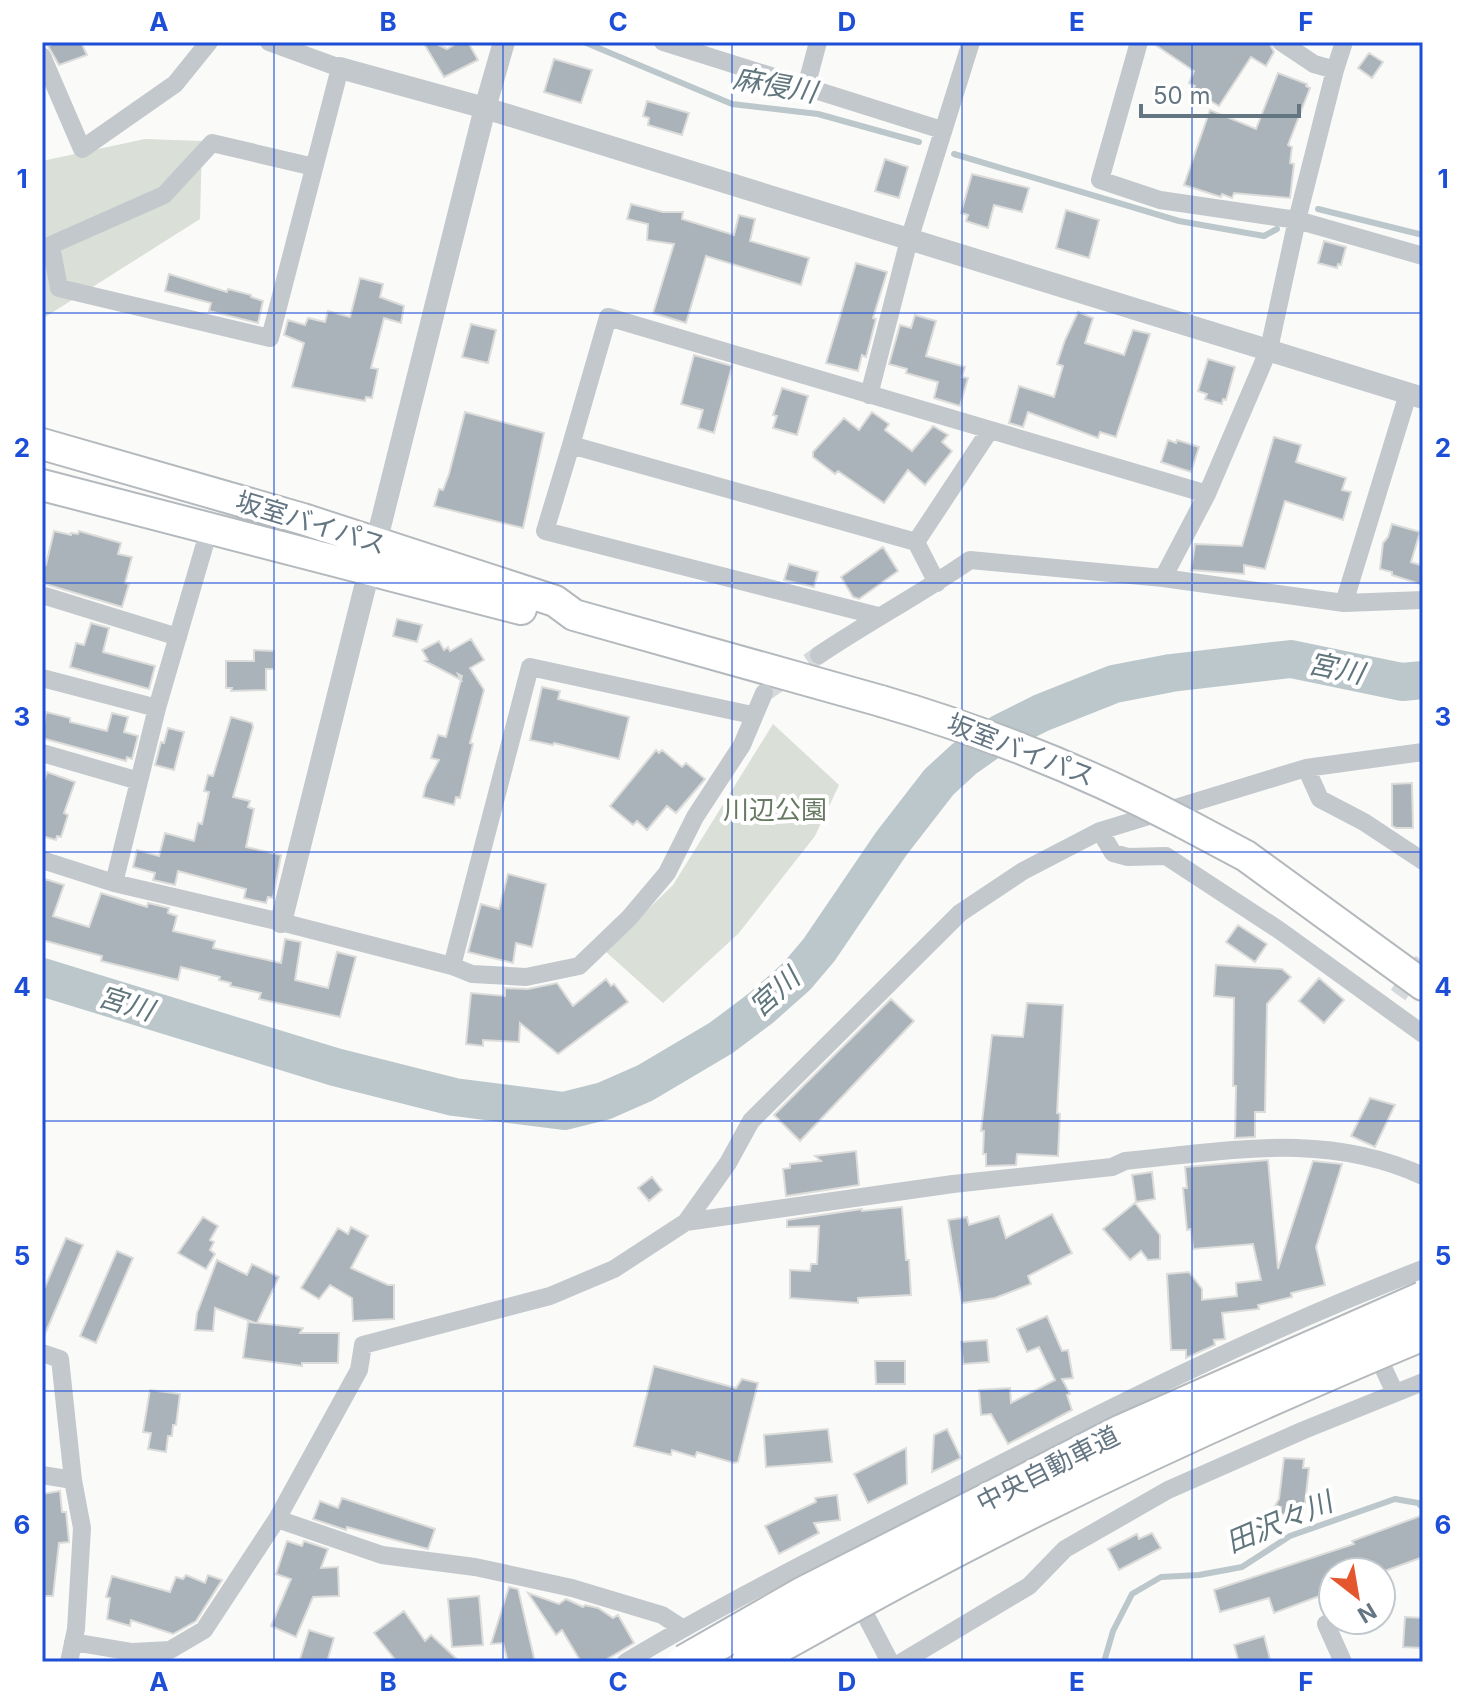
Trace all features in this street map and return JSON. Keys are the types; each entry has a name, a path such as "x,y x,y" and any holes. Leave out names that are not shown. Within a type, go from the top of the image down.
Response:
{"highway":[{"name":"坂室バイパス","path":"42,444 303,519 374,557"},
{"name":"坂室バイパス","path":"42,485 374,557 552,617 574,615 955,723 1113,785 1246,856 1403,996"},
{"name":"中央自動車道","path":"685,1662 802,1595 1122,1432 1423,1299"},
{"name":"中央自動車道","path":"749,1662 914,1571 1125,1467 1315,1378 1423,1333"}],"street":[{"path":"42,56 82,149 175,84 209,42"},
{"path":"269,42 340,68 485,108 1415,396 1344,603"},
{"path":"281,922 504,42"},
{"path":"806,87 818,42"},
{"path":"869,395 909,240 971,42"},
{"path":"1139,42 1100,180 1160,200 1297,220 1423,256"},
{"path":"1281,42 1314,64 1335,70"},
{"path":"1163,578 1207,494 1269,349 1297,220 1344,42"},
{"path":"674,44 942,130"},
{"path":"314,167 212,143 164,195 46,248 59,288 270,338 340,68"},
{"path":"878,616 545,531 608,317 1207,494"},
{"path":"916,542 990,430"},
{"path":"571,445 916,542 937,583"},
{"path":"114,883 157,708 204,547"},
{"path":"819,655 970,560 1163,578 1344,603 1423,600"},
{"path":"42,595 178,637"},
{"path":"452,966 530,667 752,715"},
{"path":"42,678 157,708"},
{"path":"42,860 114,883 281,922 452,966 472,974 526,977 579,966 629,918 667,873 695,817 742,745 752,715 764,693"},
{"path":"73,1642 132,1652 170,1650 204,1630 277,1519 359,1370 363,1345 550,1296 614,1269 686,1222 728,1163 751,1121 939,932 960,913 1023,871 1100,831 1306,768 1423,752"},
{"path":"42,753 139,781"},
{"path":"1306,768 1320,799 1364,822 1423,861"},
{"path":"1100,831 1113,853 1128,857 1166,856 1279,930 1403,996 1423,1034"},
{"path":"686,1222 953,1184 1112,1167 1125,1161 1302,1146 1357,1153 1399,1165 1423,1176"},
{"path":"626,1662 682,1628 830,1550 1155,1388 1351,1298 1423,1269"},
{"path":"1351,1298 1395,1393"},
{"path":"42,1353 60,1359 73,1480 82,1528 69,1662"},
{"path":"902,1662 1029,1586 1065,1549 1168,1490 1423,1382"},
{"path":"42,1475 73,1480"},
{"path":"277,1519 382,1555 475,1567 572,1588 662,1615 682,1628"},
{"path":"830,1550 890,1662"},
{"path":"1331,1636 1343,1662"}],"green space":[{"path":"145,139 202,141 200,219 42,319 42,161"},
{"name":"川辺公園","path":"773,724 839,785 815,836 738,934 663,1003 605,951 673,885"}],"building":[{"path":"57,42 81,42 87,55 59,65 48,46"},
{"path":"423,42 432,42 447,49 459,42 468,42 478,60 444,77"},
{"path":"1151,42 1269,42 1274,52 1266,66 1251,57 1219,106 1192,90 1195,86 1189,83 1194,71"},
{"path":"1369,53 1383,62 1372,78 1358,68"},
{"path":"554,59 592,70 581,103 544,92"},
{"path":"1278,73 1310,88 1288,145 1292,147 1290,163 1294,164 1290,198 1234,193 1232,198 1222,194 1221,197 1184,185 1210,110 1256,129"},
{"path":"647,101 689,113 682,135 648,125 649,118 643,116"},
{"path":"885,159 908,167 899,198 875,191"},
{"path":"972,174 1029,188 1022,212 994,205 988,228 966,221 968,215 961,213"},
{"path":"631,204 663,212 683,212 682,219 734,235 739,215 755,219 750,241 809,258 801,285 706,256 686,323 653,313 674,244 647,240 648,224 627,219"},
{"path":"1066,210 1099,220 1089,258 1056,248"},
{"path":"1324,241 1346,247 1341,265 1338,264 1337,268 1318,263"},
{"path":"856,263 887,272 873,318 876,319 866,357 862,355 858,371 826,363"},
{"path":"169,274 227,292 228,289 251,295 263,301 258,323 209,311 211,303 165,291"},
{"path":"360,278 383,284 380,297 404,306 401,323 384,318 371,368 378,369 372,398 366,397 365,401 292,387 304,343 284,335 288,320 305,325 308,318 325,322 328,311 350,317"},
{"path":"1078,312 1093,318 1085,343 1124,355 1133,330 1150,334 1116,437 1100,432 1098,438 1028,412 1023,427 1009,423 1019,386 1054,397 1063,366 1057,364"},
{"path":"915,315 936,321 926,356 965,367 962,377 968,378 960,406 934,398 938,382 906,373 907,369 889,364 900,325 911,328"},
{"path":"471,324 496,330 488,363 462,357"},
{"path":"694,355 732,366 714,433 698,428 703,410 681,404"},
{"path":"1208,359 1235,367 1226,400 1223,399 1222,404 1205,399 1207,394 1198,391"},
{"path":"782,388 808,396 797,435 773,428 777,416 773,415"},
{"path":"465,412 544,433 523,528 434,506 439,489 443,490 449,474"},
{"path":"872,412 889,424 885,430 912,451 933,426 948,435 942,442 952,451 925,485 908,470 884,503 813,457 813,452 844,418 859,430"},
{"path":"1274,437 1301,445 1296,462 1346,478 1342,490 1351,492 1343,520 1285,501 1265,569 1244,565 1244,574 1191,570 1195,544 1242,546"},
{"path":"1168,440 1199,447 1191,472 1161,462"},
{"path":"1392,524 1420,532 1411,562 1423,566 1423,585 1380,569 1383,543"},
{"path":"54,531 71,535 79,531 121,543 118,554 132,557 122,607 42,583 42,564 46,565"},
{"path":"883,547 898,571 859,599 853,597 841,577"},
{"path":"789,564 818,572 814,587 784,580"},
{"path":"397,619 422,625 417,642 393,636"},
{"path":"91,623 109,628 103,652 155,666 149,689 70,667 76,643 84,645"},
{"path":"471,639 484,660 470,668 484,690 460,798 456,797 454,805 423,797 439,760 431,758 438,735 446,737 461,680 425,661 428,660 422,650 439,641 444,650 448,647 450,651"},
{"path":"254,650 274,651 274,669 266,669 266,690 231,691 232,688 226,688 226,661 254,661"},
{"path":"542,687 560,691 558,699 629,717 619,759 530,740"},
{"path":"46,712 70,718 70,722 107,731 112,713 128,717 124,732 138,736 132,759 127,757 126,761 42,738"},
{"path":"231,717 252,723 253,727 233,797 250,801 248,807 254,809 246,847 281,855 273,898 268,897 266,903 244,898 246,889 178,871 175,885 153,880 155,873 133,867 137,850 159,856 165,833 194,841 198,823 202,824 209,792 204,791 208,775 213,776"},
{"path":"168,728 184,732 174,770 155,765"},
{"path":"656,750 659,753 662,750 682,767 686,763 705,779 676,813 667,806 647,830 637,821 633,825 610,806"},
{"path":"47,772 75,782 64,813 68,815 61,837 57,836 56,840 42,836 42,788"},
{"path":"1412,783 1413,828 1396,828 1392,826 1392,784"},
{"path":"508,874 546,884 532,947 516,943 513,963 468,952 481,904 499,909"},
{"path":"45,879 64,885 53,916 89,927 101,893 147,907 148,903 169,908 168,913 177,916 173,931 215,941 213,948 281,963 285,939 301,942 295,980 328,988 337,952 356,957 340,1017 259,999 261,993 230,986 231,983 219,980 220,977 181,967 178,980 101,961 102,956 42,940 42,890"},
{"path":"1238,925 1267,944 1255,962 1226,942"},
{"path":"1216,965 1282,969 1291,977 1267,1004 1265,1112 1255,1112 1255,1137 1235,1138 1234,998 1214,996"},
{"path":"1319,978 1344,1000 1324,1023 1299,1001"},
{"path":"606,979 628,1002 558,1054 520,1023 519,1042 483,1040 483,1046 466,1044 471,993 505,996 505,988 528,989 557,983 573,1006"},
{"path":"891,999 914,1021 800,1141 774,1115"},
{"path":"1027,1003 1063,1005 1057,1113 1060,1114 1058,1156 1017,1154 1016,1165 986,1166 984,1131 981,1131 992,1035 1023,1037"},
{"path":"1370,1098 1395,1105 1375,1147 1351,1136"},
{"path":"856,1151 859,1185 786,1196 783,1169 790,1168 790,1164 821,1161 815,1156"},
{"path":"1268,1160 1278,1269 1313,1161 1342,1164 1316,1247 1325,1285 1258,1305 1259,1309 1222,1313 1225,1339 1214,1340 1215,1345 1186,1358 1186,1350 1171,1350 1167,1274 1189,1272 1202,1289 1202,1300 1237,1296 1236,1283 1261,1280 1253,1244 1193,1249 1191,1229 1187,1230 1183,1188 1187,1188 1185,1167"},
{"path":"1152,1172 1155,1199 1136,1202 1132,1175"},
{"path":"652,1177 662,1190 649,1201 638,1188"},
{"path":"1135,1203 1160,1235 1160,1259 1148,1260 1141,1251 1130,1260 1103,1229"},
{"path":"902,1207 911,1295 858,1298 858,1303 790,1298 790,1270 810,1271 811,1264 817,1264 819,1226 787,1227 787,1220 862,1209"},
{"path":"1052,1214 1072,1253 1028,1276 1031,1284 995,1298 962,1303 948,1220 967,1217 969,1225 999,1216 1006,1238"},
{"path":"203,1217 218,1226 210,1240 214,1242 210,1250 215,1254 206,1269 178,1253"},
{"path":"351,1227 368,1236 351,1268 394,1285 394,1319 353,1321 352,1298 330,1285 319,1299 301,1288 338,1228 348,1234"},
{"path":"66,1238 83,1245 42,1341 42,1294"},
{"path":"117,1251 133,1258 96,1343 80,1336"},
{"path":"217,1260 247,1275 252,1264 279,1277 257,1323 303,1328 300,1333 339,1333 338,1363 302,1363 302,1366 243,1358 248,1322 256,1323 215,1308 213,1331 195,1330 197,1313"},
{"path":"1047,1316 1062,1351 1068,1350 1073,1378 1062,1379 1070,1394 1067,1395 1072,1410 1008,1444 991,1414 981,1415 979,1390 1010,1388 1011,1403 1055,1380 1039,1347 1027,1352 1017,1329"},
{"path":"987,1340 989,1362 963,1364 961,1342"},
{"path":"875,1361 905,1361 905,1384 876,1384"},
{"path":"654,1366 736,1388 742,1379 758,1383 738,1462 697,1452 695,1457 672,1450 671,1455 634,1446"},
{"path":"150,1390 180,1394 176,1425 173,1425 172,1436 168,1436 166,1452 148,1449 151,1433 143,1432"},
{"path":"828,1429 832,1462 766,1467 764,1435"},
{"path":"947,1429 961,1458 932,1472 934,1435"},
{"path":"906,1448 907,1484 868,1503 854,1474"},
{"path":"1284,1458 1304,1459 1303,1468 1309,1468 1304,1512 1298,1511 1297,1516 1280,1514 1281,1507 1275,1506 1279,1499"},
{"path":"60,1491 69,1542 59,1543 53,1596 42,1596 42,1494"},
{"path":"837,1495 840,1520 814,1523 819,1533 779,1554 765,1526 816,1502 815,1498"},
{"path":"342,1498 435,1529 428,1549 313,1519 320,1501 338,1508"},
{"path":"1423,1515 1423,1557 1397,1567 1397,1556 1317,1556 1354,1544 1352,1541"},
{"path":"1152,1533 1161,1548 1119,1570 1108,1549 1137,1534 1139,1539"},
{"path":"287,1541 302,1546 304,1541 328,1549 321,1568 338,1567 339,1596 313,1597 296,1637 271,1626 291,1579 276,1574"},
{"path":"1317,1556 1317,1597 1274,1613 1269,1598 1220,1612 1214,1590"},
{"path":"186,1575 205,1583 208,1575 222,1580 196,1621 173,1634 131,1620 130,1626 107,1619 110,1598 106,1597 112,1576 170,1592 176,1577 183,1579"},
{"path":"509,1587 518,1589 535,1662 508,1662 503,1643 491,1644"},
{"path":"528,1593 559,1604 566,1599 583,1607 598,1608 613,1618 618,1615 634,1643 602,1662 581,1662 562,1630 556,1635"},
{"path":"479,1596 483,1645 452,1647 448,1599"},
{"path":"404,1611 425,1641 431,1635 460,1662 397,1662 374,1633"},
{"path":"1405,1617 1423,1618 1423,1648 1403,1647"},
{"path":"309,1630 334,1638 327,1662 299,1662"},
{"path":"1264,1636 1270,1659 1239,1662 1234,1645"}],"waterway":[{"name":"麻侵川","path":"584,42 732,104 818,114 919,142"},
{"name":"麻侵川","path":"954,154 1179,221 1264,236 1277,229"},
{"name":"麻侵川","path":"1318,209 1423,235"},
{"name":"宮川","path":"42,977 335,1067 454,1097 564,1111 604,1101 645,1083 721,1038 761,1008 797,976 819,950 891,844 939,782 964,759 1001,733 1041,713 1114,684 1171,673 1291,659 1402,682 1423,680"},
{"name":"田沢々川","path":"1104,1662 1113,1631 1132,1594 1161,1577 1199,1575 1242,1567 1290,1536 1395,1499 1418,1503 1423,1508"}],"tunnel":[{"path":"764,693 819,655"},
{"path":"1398,995 1423,961"}]}
